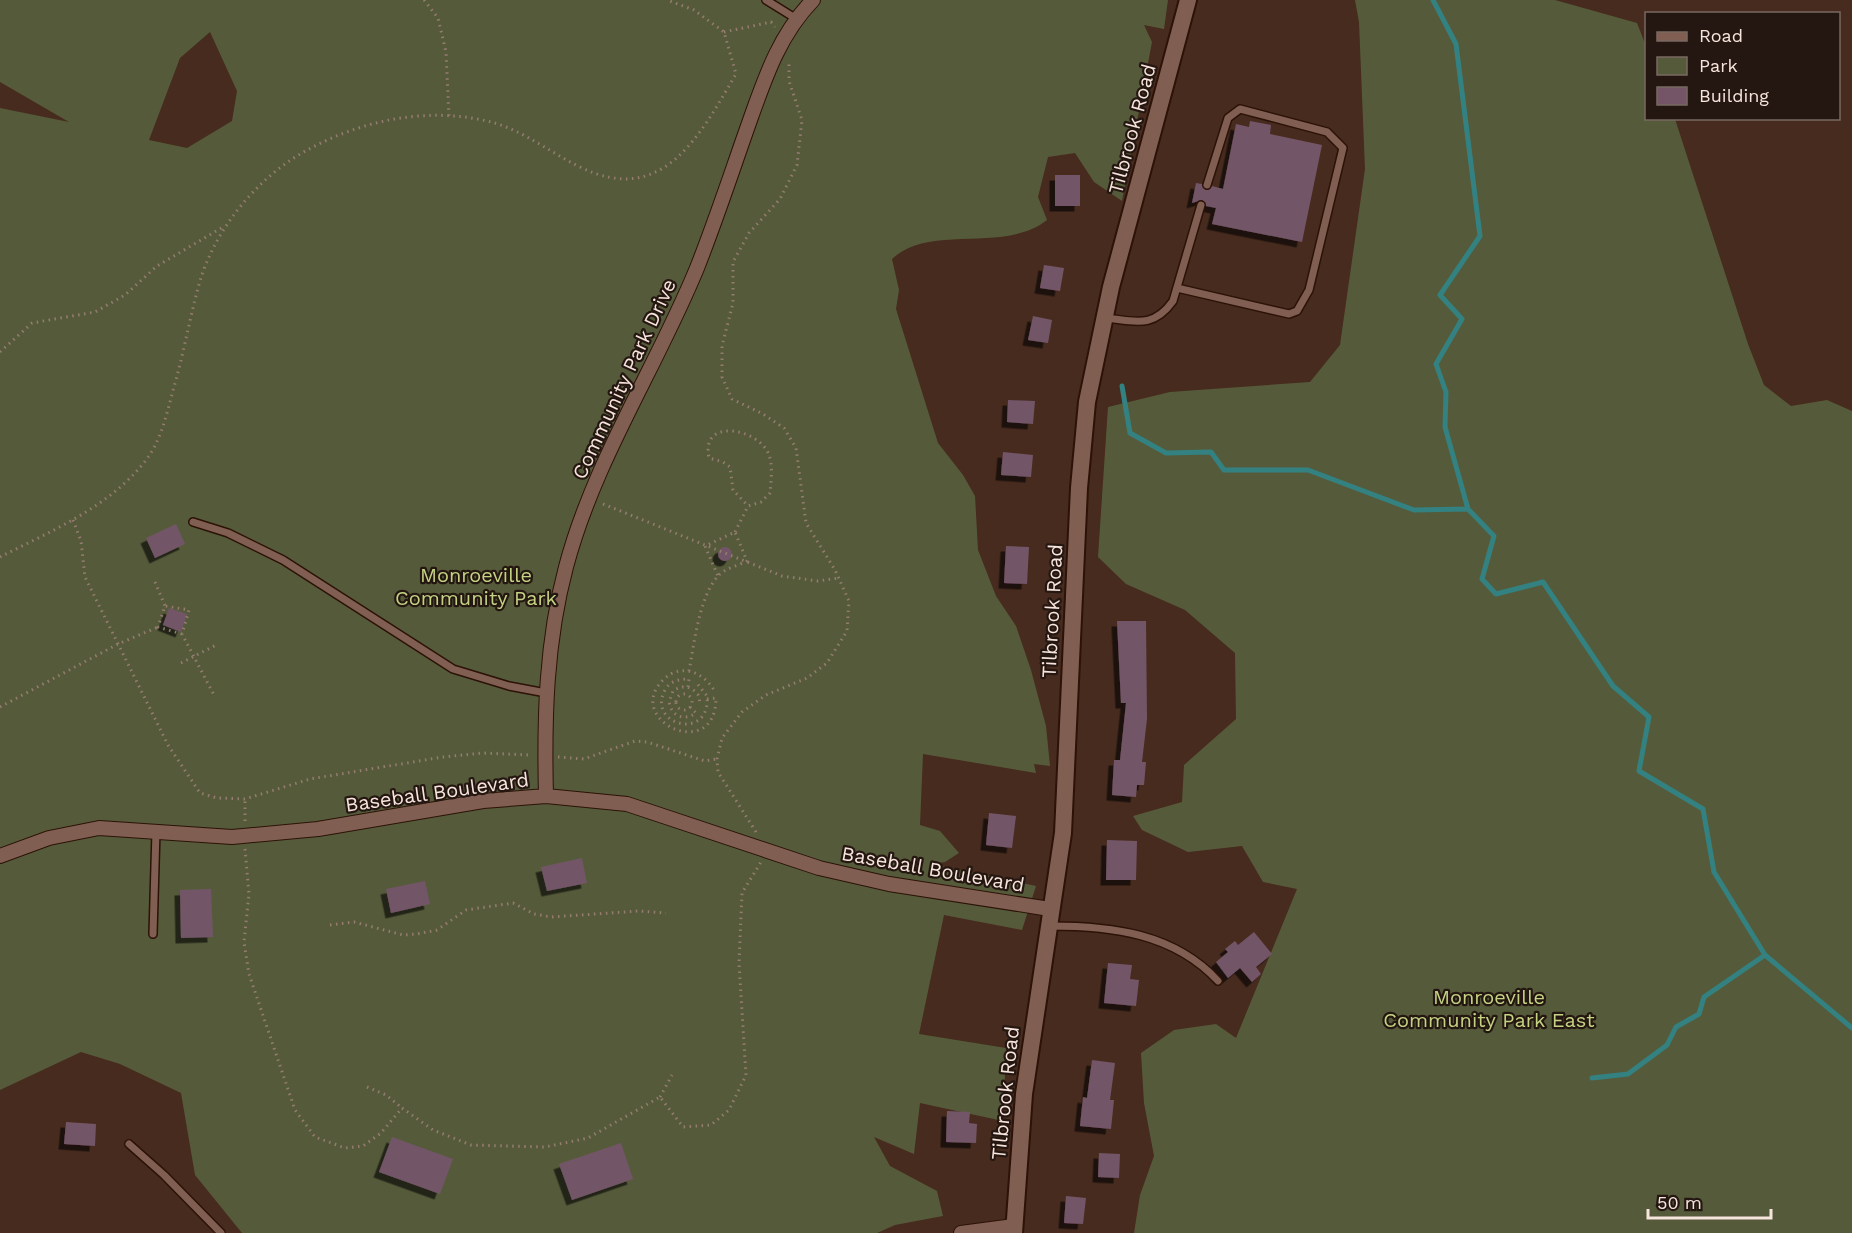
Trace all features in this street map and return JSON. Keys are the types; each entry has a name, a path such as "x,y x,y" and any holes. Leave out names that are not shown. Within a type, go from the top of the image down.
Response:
{"street":[{"name":"Community Park Drive","path":"546,796 546,693 550,642 566,566 590,499 697,268 772,59 795,18 813,0"},
{"name":"Tilbrook Road","path":"1014,1230 1024,1094 1047,926 1063,833 1079,488 1087,402 1105,318 1188,0"},
{"name":"Baseball Boulevard","path":"0,856 49,838 99,828 244,835 318,829 483,801 546,796 627,804 819,868 889,884 1050,909"},
{"path":"961,1233 1014,1230"}],"lane":[{"path":"766,0 795,18"},
{"path":"1177,288 1289,314 1297,311 1304,304 1343,148 1327,132 1240,109 1228,118 1207,185"},
{"path":"1105,318 1148,322 1164,313 1173,301 1201,205"},
{"path":"193,522 228,533 283,560 453,669 509,686 546,693"},
{"path":"153,934 156,831"},
{"path":"1047,926 1117,931 1168,943 1204,966 1218,981"},
{"path":"129,1144 164,1175 221,1233"}],"path":[{"path":"424,0 438,18 446,52 449,117"},
{"path":"0,557 73,520 106,499 146,460 161,433 201,278 225,226 259,186 290,161 342,131 384,120 419,116 487,121 537,141 578,167 607,179 644,177 672,163 700,135 736,74 724,32 694,10 667,0"},
{"path":"660,1097 683,1127 711,1125 729,1110 746,1075 739,963 742,893 760,863 760,849 754,828 718,772 717,759 722,738 742,712 766,695 807,678 827,663 847,631 849,600 839,578 806,523 796,448 784,428 763,414 732,399 722,376 722,346 733,303 733,262 748,233 780,199 796,165 802,120 789,81 789,57 784,37 771,22 724,32"},
{"path":"0,352 32,323 95,312 124,295 157,267 225,226"},
{"path":"705,546 735,532 748,506 761,502 770,493 770,456 764,445 753,437 729,429 710,438 707,448 709,458 723,462 730,467 733,490 748,506"},
{"path":"590,499 782,576 818,581 839,578"},
{"path":"73,520 81,541 85,577 168,745 200,793 217,798 245,799 310,779 443,757 483,753 584,759 635,741 647,742 705,761 717,759"},
{"path":"735,532 747,561"},
{"path":"705,546 718,576"},
{"path":"689,671 701,613 718,576 747,561"},
{"path":"155,582 165,606 158,627"},
{"path":"165,606 189,610 182,634 215,697"},
{"path":"0,707 118,644 158,627 182,634"},
{"path":"181,663 218,644"},
{"path":"707,699 716,698 715,707 707,723 692,732 675,731 660,721 654,705 657,687 669,675 689,671 703,676 714,690"},
{"path":"688,687 689,679 679,680 667,687 663,693 662,708 670,720 684,725 697,721 706,710 707,699 704,689 696,682"},
{"path":"688,687 699,696 700,705"},
{"path":"688,687 673,691 669,702 673,713 679,717 696,713 690,707"},
{"path":"686,694 690,696 692,704 690,707 687,710 679,708 678,697 686,694"},
{"path":"245,799 244,835 249,894 244,942 249,974 295,1110 315,1137 345,1148 363,1146 381,1133 402,1108"},
{"path":"330,925 354,922 404,935 417,934 437,930 466,910 513,903 534,914 551,917 639,911 666,913"},
{"path":"367,1087 386,1095 433,1130 471,1145 545,1147 588,1138 660,1097 672,1076"}],"green space":[{"name":"Monroeville Community Park","path":"0,0 1168,0 1164,29 1144,25 1152,42 1122,201 1094,182 1075,153 1048,157 1038,197 1047,220 1030,230 1010,235 926,242 908,248 892,259 899,290 896,309 938,443 963,475 975,496 978,550 996,596 1016,626 1031,670 1046,726 1050,766 1034,764 1036,773 923,754 920,825 940,831 959,853 945,862 931,864 1036,886 1022,930 944,915 919,1034 1006,1048 1003,1121 920,1103 914,1154 874,1137 890,1166 937,1191 943,1216 895,1225 877,1233 242,1233 195,1175 181,1093 120,1064 81,1052 0,1090 0,108 69,122 0,82","holes":["210,32 237,91 232,121 187,148 149,140 180,58"]},
{"name":"Monroeville Community Park East","path":"1355,0 1555,0 1637,23 1645,43 1645,120 1675,120 1748,344 1764,385 1791,406 1827,400 1852,411 1852,1233 1134,1233 1140,1195 1154,1156 1144,1103 1141,1053 1174,1030 1216,1024 1236,1038 1297,889 1263,882 1242,846 1188,852 1142,830 1133,816 1182,802 1184,765 1236,719 1235,653 1185,610 1126,584 1098,557 1108,407 1170,392 1310,382 1340,345 1365,169 1359,22"}],"building":[{"path":"1250,121 1271,125 1270,134 1322,145 1302,242 1212,224 1216,208 1206,206 1202,200 1192,203 1196,183 1202,184 1206,190 1212,186 1223,189 1236,124 1249,127"},
{"path":"1055,175 1080,175 1080,206 1055,206"},
{"path":"1044,265 1064,268 1060,291 1040,288"},
{"path":"1033,316 1052,320 1048,343 1028,340"},
{"path":"1008,400 1035,401 1033,424 1007,422"},
{"path":"1003,452 1033,455 1031,477 1001,475"},
{"path":"176,524 185,544 155,558 146,538"},
{"path":"1006,546 1029,547 1027,584 1004,583"},
{"path":"722,547 728,547 732,554 728,561 722,561 718,557 718,551"},
{"path":"169,608 187,614 181,632 163,625"},
{"path":"1117,621 1146,621 1147,719 1142,762 1146,762 1144,785 1137,785 1136,797 1112,795 1114,760 1120,760 1126,703 1121,703"},
{"path":"989,813 1016,816 1012,848 986,845"},
{"path":"1107,840 1137,841 1136,880 1106,880"},
{"path":"582,858 587,883 547,891 541,867"},
{"path":"425,881 430,904 391,913 386,889"},
{"path":"211,889 213,937 181,938 180,890"},
{"path":"1254,932 1272,954 1256,967 1261,974 1252,982 1240,968 1228,978 1216,962 1228,952 1225,949 1235,941 1238,945"},
{"path":"1108,963 1132,965 1130,979 1139,980 1136,1006 1104,1003"},
{"path":"1092,1060 1115,1063 1110,1100 1114,1100 1111,1129 1080,1126 1083,1097 1087,1098"},
{"path":"947,1111 970,1112 969,1123 977,1124 976,1143 946,1142"},
{"path":"66,1122 96,1124 95,1146 64,1144"},
{"path":"392,1137 453,1159 440,1194 379,1172"},
{"path":"621,1143 633,1179 572,1200 559,1164"},
{"path":"1099,1153 1120,1154 1119,1178 1098,1177"},
{"path":"1066,1196 1086,1198 1083,1224 1064,1223"}],"waterway":[{"path":"1433,0 1456,44 1480,236 1440,295 1462,319 1436,364 1446,392 1445,427 1468,509 1494,536 1482,579 1496,594 1543,582 1613,686 1649,717 1639,771 1703,809 1714,872 1765,955 1852,1028"},
{"path":"1122,386 1130,433 1166,453 1211,452 1224,470 1308,470 1414,510 1468,509"},
{"path":"1592,1078 1628,1074 1667,1045 1676,1027 1699,1014 1704,997 1765,955"}]}
